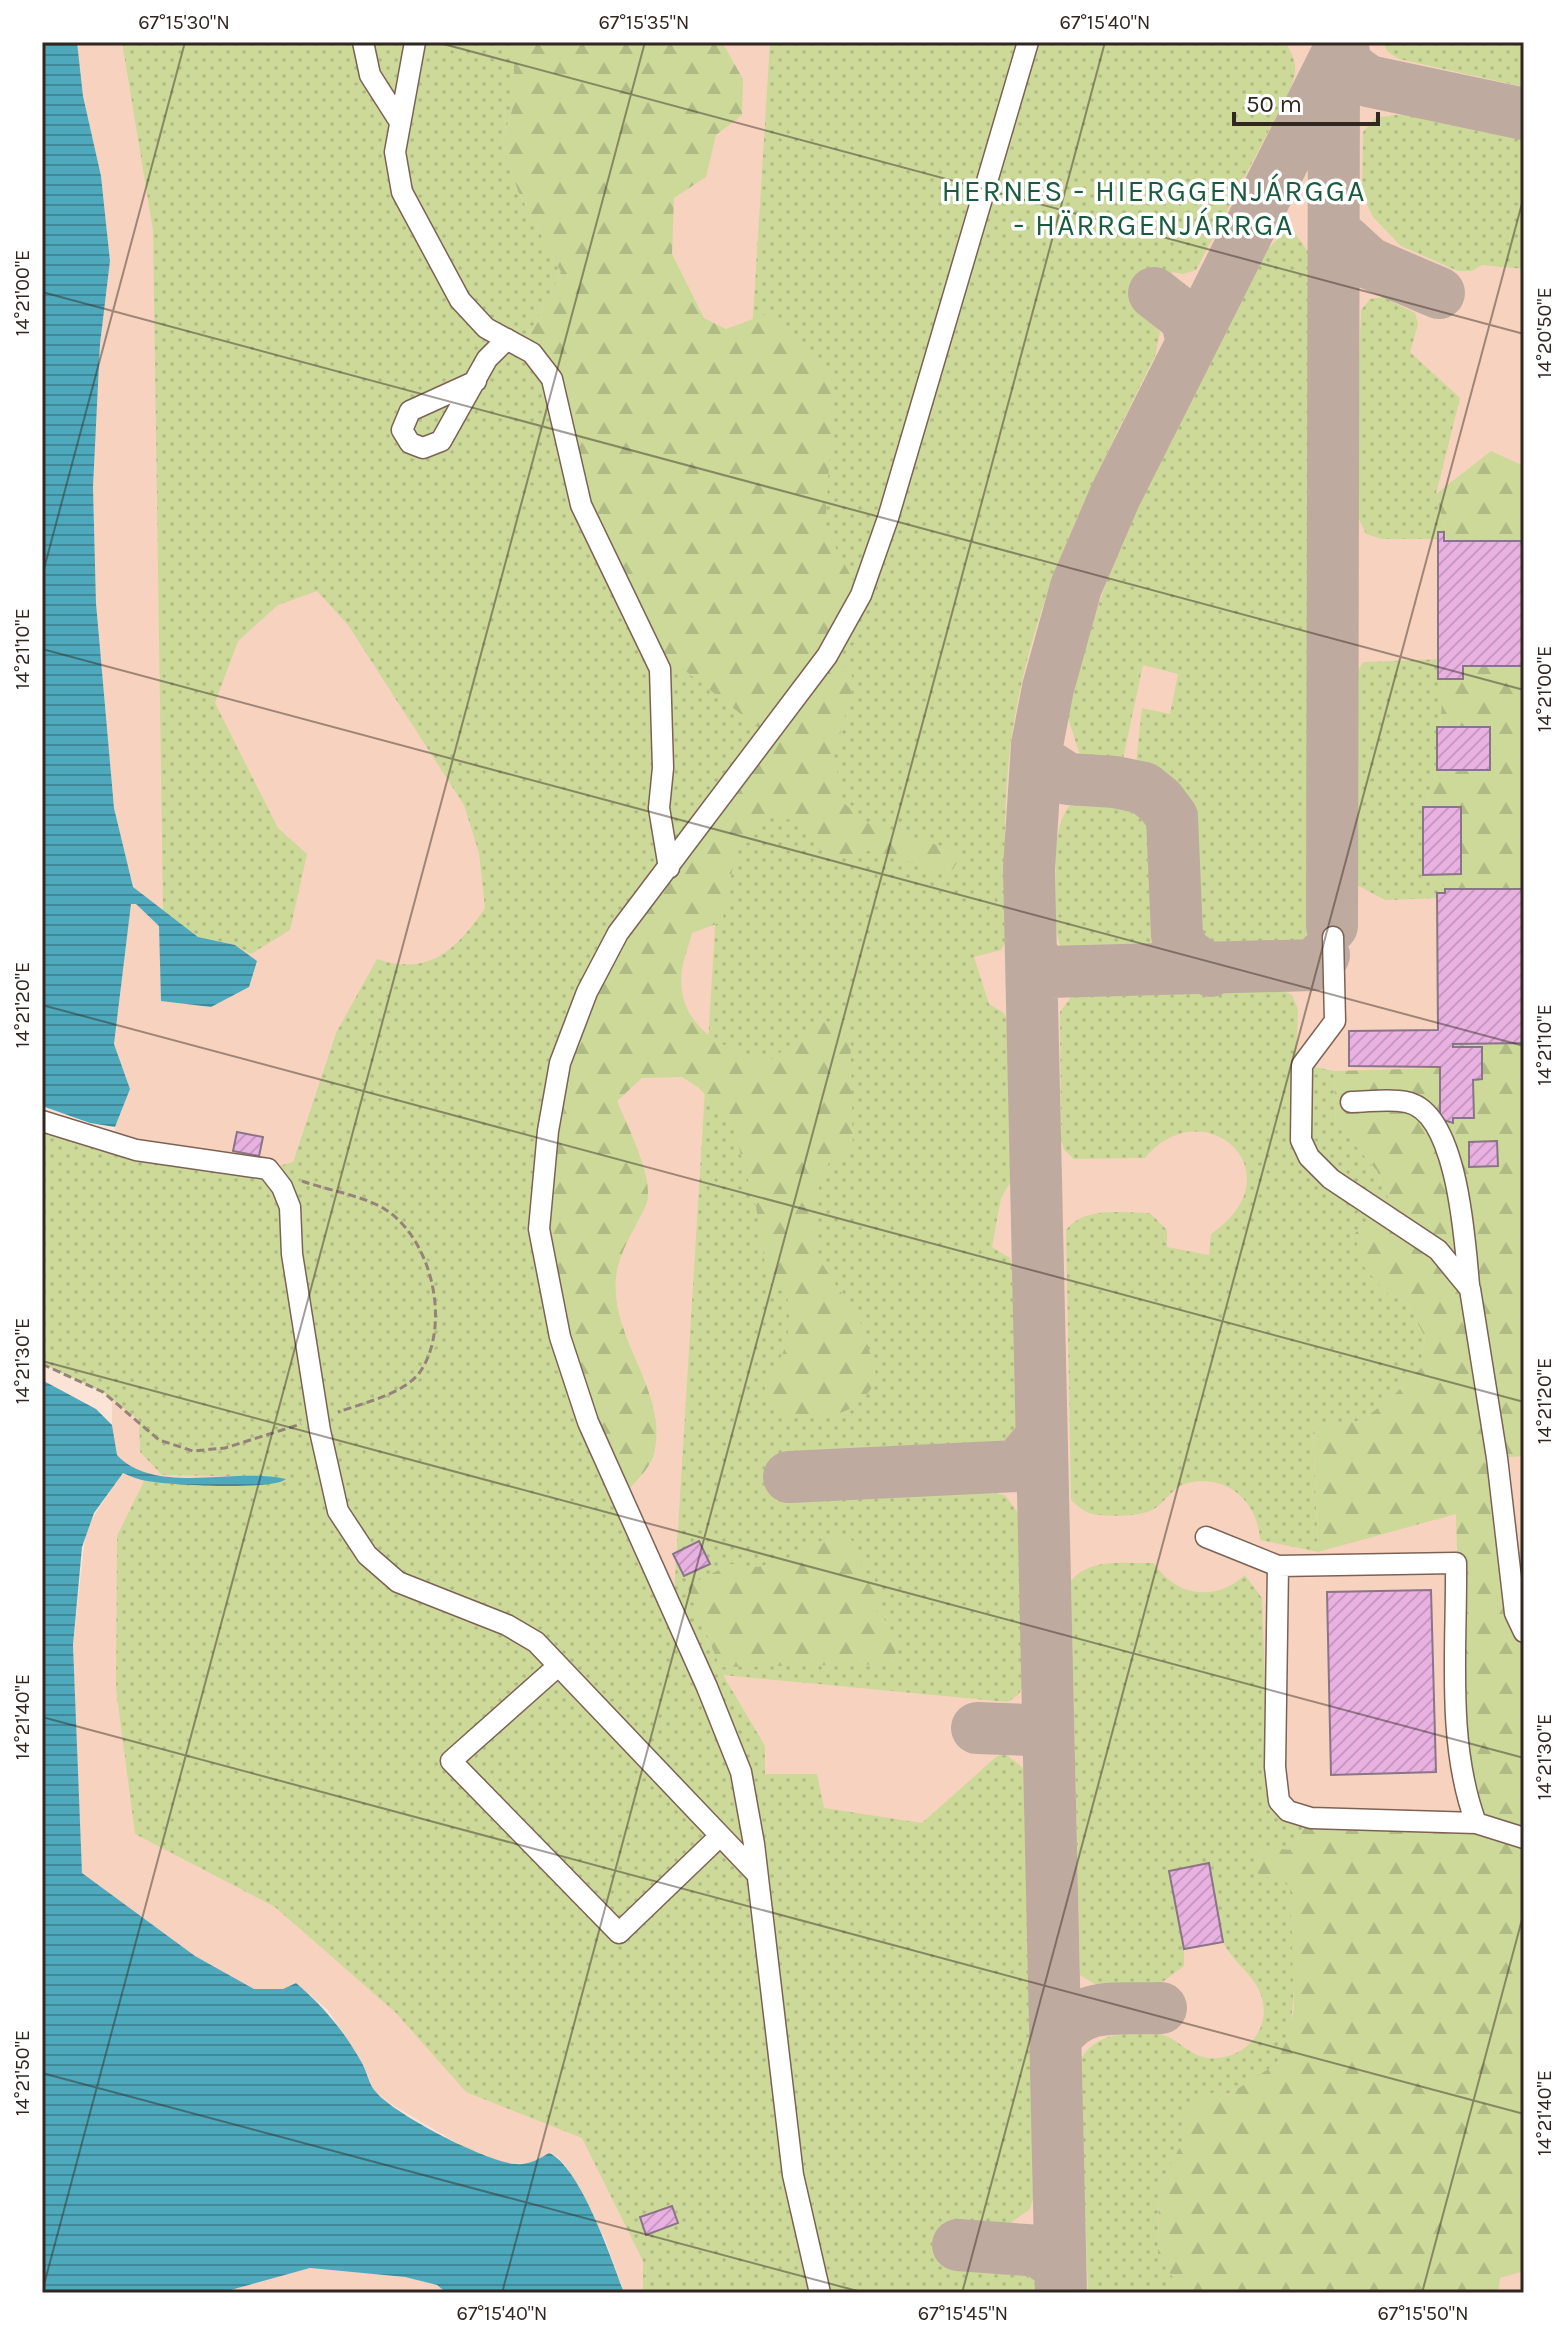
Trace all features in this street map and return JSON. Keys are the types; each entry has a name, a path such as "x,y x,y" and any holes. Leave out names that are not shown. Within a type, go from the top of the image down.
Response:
{"lane":[{"path":"363,42 370,75 400,122"},
{"path":"415,42 395,152 402,192 460,300 486,328 532,353 552,379 581,505 660,669 663,768 659,808 669,868"},
{"path":"820,2293 793,2175 757,1874 741,1772 707,1687 588,1422 560,1337 539,1229 548,1131 560,1063 587,992 618,933 827,656 861,595 888,518 1028,42"},
{"path":"476,381 487,359 507,339"},
{"path":"1333,937 1335,1021 1302,1065 1301,1140 1309,1157 1331,1179 1438,1250 1470,1289"},
{"path":"1351,1102 1408,1102 1422,1110 1443,1136 1455,1178 1497,1458 1515,1613 1524,1632"},
{"path":"42,1121 136,1150 268,1169 282,1187 290,1207 292,1254 320,1431 338,1511 367,1555 398,1582 507,1625 536,1642 757,1874"},
{"path":"1206,1537 1278,1566 1456,1563 1458,1747 1463,1787 1476,1823"},
{"path":"1278,1566 1275,1767 1279,1801 1288,1811 1311,1818 1476,1823 1524,1838"},
{"path":"558,1666 451,1761 619,1933 720,1836"}],"shaded area":[{"path":"77,42 1524,42 1524,2293 624,2293 605,2239 568,2169 558,2157 549,2153 532,2163 514,2164 483,2158 394,2106 374,2091 363,2064 328,2010 297,1984 283,1989 254,1989 195,1956 81,1873 73,1645 86,1528 122,1473 113,1443 112,1425 115,1127 130,1089 114,1044 133,887 114,808 96,603 93,487 100,344 110,261 101,176 83,96"},
{"path":"310,2268 405,2277 437,2285 447,2293 220,2293"}],"green space":[{"path":"122,42 514,42 514,104 502,142 518,191 561,272 529,335 729,703 770,42 1285,42 1292,55 1295,73 1288,94 1196,270 1183,274 1172,272 1153,324 1160,332 1155,356 1092,485 1055,572 1026,663 1016,711 1006,797 1006,941 1001,950 974,957 989,1004 1004,1013 1009,1023 1013,1178 1001,1198 992,1247 1010,1258 1014,1273 1017,1426 1014,1439 995,1450 808,1457 1005,1495 1021,1517 1024,1682 1019,1694 1008,1702 723,1675 765,1746 765,1774 817,1774 824,1808 922,1823 996,1757 1004,1753 1023,1768 1027,1779 1033,2199 1030,2209 1013,2221 983,2268 1027,2270 1036,2280 1037,2293 643,2293 643,2261 582,2138 466,2092 395,2012 275,1907 135,1834 116,1689 117,1536 144,1481 220,1486 277,1477 162,1475 140,1452 139,1420 103,1392 42,1364 42,1121 254,1173 293,1162 336,1033 377,959 395,964 412,964 440,956 464,936 485,908 479,853 464,805 348,625 317,591 278,605 238,641 215,703 278,828 307,854 290,930 251,954 235,945 198,937 163,910 153,230","holes":["723,798 673,1610 560,1337 618,933"]},
{"path":"514,42 722,42 743,79 742,115 716,135 706,177 674,198 672,254 704,318 726,329 769,313 835,373 825,528 861,595 827,655 850,670 854,684 834,756 843,802 864,822 953,850 959,859 953,869 944,874 872,849 852,859 829,856 816,841 808,824 769,815 738,840 722,922 692,933 682,969 686,1006 706,1033 721,1043 737,1051 772,1059 817,1023 850,1019 853,1153 830,1160 813,1203 817,1256 862,1325 877,1378 869,1392 848,1410 822,1417 777,1413 764,1386 778,1364 786,1343 789,1321 787,1295 768,1282 756,1207 732,1123 699,1088 682,1077 642,1078 617,1101 644,1168 648,1195 620,1259 616,1278 622,1323 654,1409 656,1431 652,1459 622,1498 588,1422 539,1229 548,1131 587,992 768,735 647,641 581,505 552,379 529,335 561,272 518,191 502,142 514,104"},
{"path":"1382,42 1524,42 1524,87 1399,59 1388,52"},
{"path":"1414,115 1524,140 1524,269 1482,265 1472,271 1458,271 1401,246 1373,217 1362,194 1363,132 1375,118"},
{"path":"1294,232 1309,253 1308,938 1301,949 1291,956 1256,962 1218,959 1198,936 1196,824 1187,804 1174,790 1135,772 1142,708 1170,714 1178,674 1143,665 1121,768 1093,767 1081,758 1067,715 1085,641 1122,540 1262,254 1282,235"},
{"path":"1383,297 1415,313 1418,324 1410,352 1460,398 1436,494 1447,539 1382,539 1366,534 1354,509 1361,310 1370,299"},
{"path":"1491,451 1524,466 1524,1456 1497,1458 1524,1632 1524,2271 1500,2278 1498,2293 1185,2293 1158,2257 1159,2186 1182,2143 1184,2107 1214,2092 1228,2095 1278,2063 1294,2010 1290,1886 1252,1871 1257,1846 1289,1850 1311,1818 1494,1828 1463,1787 1456,1514 1318,1552 1313,1425 1361,1421 1391,1398 1421,1368 1425,1337 1408,1304 1384,1291 1361,1263 1355,1233 1391,1204 1377,1171 1336,1122 1334,1071 1444,1068 1444,885 1423,875 1423,807 1437,770 1445,659 1447,539 1436,494"},
{"path":"1445,659 1437,770 1423,807 1444,885 1444,898 1385,900 1355,884 1351,682 1363,662"},
{"path":"1113,789 1136,795 1147,803 1162,933 1134,962 1113,967 1090,967 1070,958 1058,939 1057,838 1067,810 1075,799 1091,791"},
{"path":"1262,981 1292,995 1298,1009 1296,1063 1334,1071 1336,1122 1377,1171 1391,1204 1355,1233 1384,1291 1408,1304 1425,1337 1421,1368 1391,1398 1361,1421 1313,1426 1318,1552 1260,1540 1254,1514 1247,1503 1228,1487 1216,1483 1202,1481 1182,1485 1154,1509 1132,1515 1092,1514 1071,1500 1066,1230 1074,1222 1094,1214 1150,1213 1167,1230 1167,1247 1209,1255 1211,1234 1236,1210 1246,1186 1245,1164 1233,1146 1215,1135 1192,1132 1168,1139 1145,1158 1074,1159 1064,1150 1061,1139 1060,1012 1076,990 1090,983"},
{"path":"845,1535 855,1543 864,1571 874,1579 881,1598 876,1610 889,1628 897,1664 720,1667 687,1586 731,1564 758,1567 788,1558 810,1544"},
{"path":"1154,1563 1173,1583 1197,1592 1222,1589 1245,1575 1262,1598 1269,1791 1311,1818 1289,1850 1252,1870 1290,1885 1294,1976 1291,2024 1286,2045 1278,2062 1260,2079 1235,2091 1185,2107 1182,2143 1159,2186 1158,2257 1185,2293 1088,2293 1080,2061 1094,2044 1104,2039 1138,2032 1166,2036 1202,2057 1222,2058 1234,2054 1253,2040 1263,2020 1264,2008 1257,1987 1223,1942 1184,1949 1184,1966 1161,1983 1098,1986 1080,1975 1071,1581 1079,1573 1098,1565"}],"water":[{"path":"42,42 77,42 83,96 101,176 110,261 100,344 93,487 96,603 114,808 133,887 198,937 235,945 257,961 249,987 211,1007 161,1001 159,926 136,904 131,904 114,1044 130,1089 115,1127 90,1123 42,1106"},
{"path":"42,1380 96,1409 112,1425 117,1455 133,1467 174,1477 266,1476 286,1479 261,1485 197,1485 147,1481 123,1473 94,1513 82,1547 73,1645 82,1873 195,1956 254,1989 283,1989 296,1983 341,2030 375,2091 420,2124 502,2161 525,2164 549,2153 561,2161 594,2216 624,2293 447,2293 437,2285 405,2277 310,2268 220,2293 42,2293"}],"building":[{"path":"1438,532 1444,532 1444,541 1524,541 1524,666 1463,666 1463,679 1438,679"},
{"path":"1437,727 1490,727 1490,770 1437,770"},
{"path":"1423,807 1461,807 1461,874 1423,875"},
{"path":"1445,889 1524,889 1524,1043 1453,1044 1453,1047 1482,1047 1482,1079 1473,1080 1474,1118 1453,1118 1453,1123 1440,1119 1440,1067 1349,1066 1349,1031 1438,1030 1437,893 1445,893"},
{"path":"237,1132 263,1137 259,1156 233,1151"},
{"path":"1497,1141 1498,1166 1469,1167 1469,1142"},
{"path":"699,1541 710,1564 684,1576 673,1554"},
{"path":"1431,1590 1436,1772 1331,1775 1327,1592"},
{"path":"1209,1863 1223,1942 1184,1949 1169,1871"},
{"path":"672,2206 678,2223 646,2235 640,2217"}],"taxiway":[{"path":"1061,2293 1029,869 1037,745 1048,688 1076,587 1115,496 1343,42"},
{"path":"1343,49 1347,66 1368,81 1524,114"},
{"path":"1332,926 1334,74"},
{"path":"1345,241 1369,263 1439,293"},
{"path":"1154,293 1186,318 1190,334"},
{"path":"1043,763 1068,779 1115,782 1144,788 1160,801 1172,817 1177,935 1184,952 1211,971"},
{"path":"1041,965 1049,972 1314,965 1324,955"},
{"path":"789,1477 1017,1466 1034,1446"},
{"path":"977,1728 1031,1730 1039,1736"},
{"path":"1056,2039 1077,2018 1089,2013 1116,2008 1161,2008"},
{"path":"958,2245 1040,2251 1049,2259"}],"district":[{"name":"HERNES - HIERGGENJÁRGGA - HÄRRGENJÁRRGA","path":"1154,208"}]}
